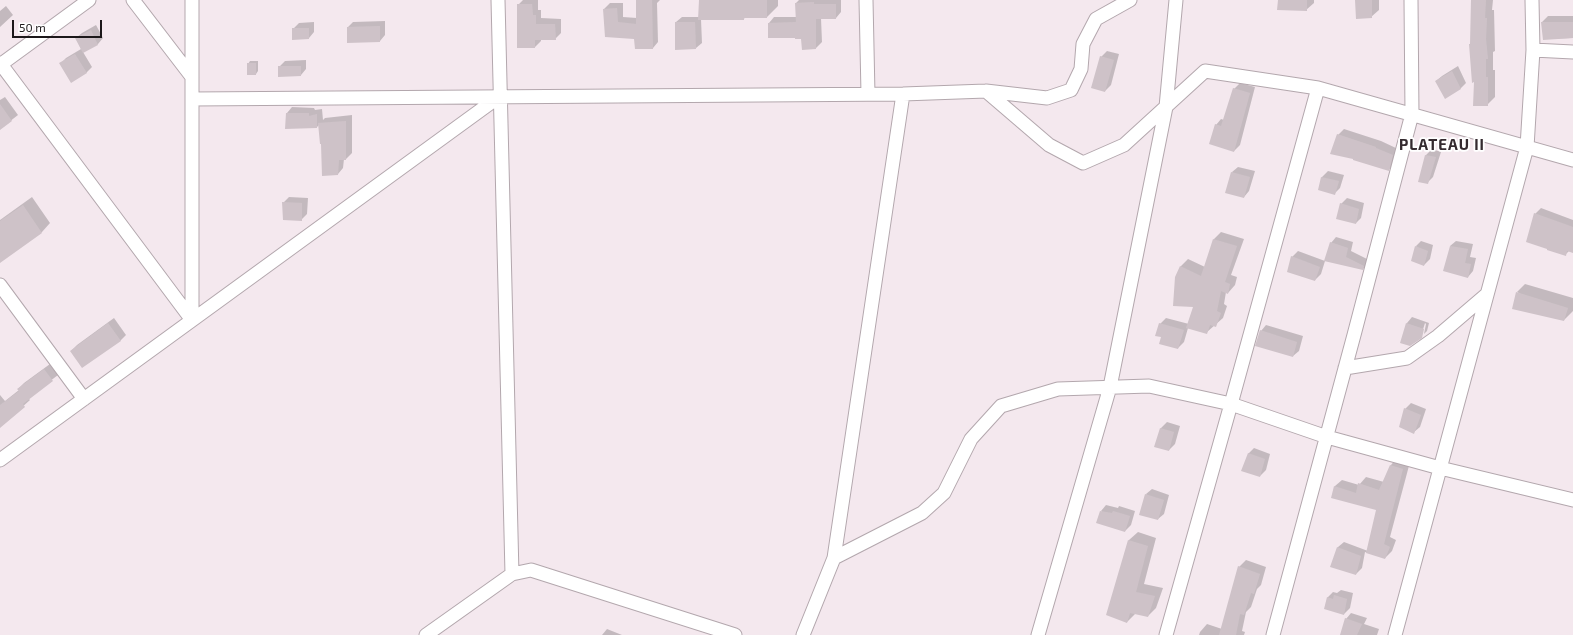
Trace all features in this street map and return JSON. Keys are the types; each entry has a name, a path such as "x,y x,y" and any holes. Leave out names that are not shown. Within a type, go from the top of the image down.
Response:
{"street":[{"path":"89,0 0,64 192,320"},
{"path":"133,0 192,77"},
{"path":"192,0 192,320"},
{"path":"498,0 512,574"},
{"path":"866,0 868,94"},
{"path":"192,99 903,94 986,91 1047,98 1071,90 1081,69 1083,44 1096,19 1130,0"},
{"path":"1038,635 1110,388 1166,107 1176,0"},
{"path":"1273,635 1346,368 1412,114 1411,0"},
{"path":"1395,635 1527,147 1532,50 1532,0"},
{"path":"1532,50 1573,52"},
{"path":"986,91 1049,145 1083,163 1124,145 1205,71 1318,88 1573,160"},
{"path":"1166,635 1318,88"},
{"path":"804,635 834,558 903,94"},
{"path":"0,460 500,96"},
{"path":"0,285 84,399"},
{"path":"1346,368 1407,358 1438,336 1486,295"},
{"path":"834,558 922,513 944,493 971,439 1001,406 1058,389 1149,386 1231,404 1327,437 1440,468 1573,500"},
{"path":"426,635 512,574 531,570 736,635"}],"building":[{"path":"636,0 652,0 653,49 635,49 634,39 605,37 603,9 617,8 618,22 636,24"},
{"path":"699,0 767,0 767,18 744,18 744,20 698,20"},
{"path":"1278,0 1307,0 1307,11 1277,10"},
{"path":"1355,0 1372,0 1372,18 1356,19"},
{"path":"1471,0 1486,0 1485,18 1487,18 1486,39 1488,59 1486,59 1486,77 1488,77 1488,106 1473,106 1474,82 1472,83 1469,44"},
{"path":"814,2 814,4 836,4 836,19 816,19 816,49 802,50 801,39 768,38 768,23 796,22 795,3"},
{"path":"517,4 532,4 533,15 536,15 536,24 555,24 556,40 535,40 535,48 517,48"},
{"path":"675,22 695,22 696,49 675,50"},
{"path":"1541,22 1573,22 1573,38 1543,40"},
{"path":"380,26 380,42 347,43 347,27"},
{"path":"292,28 309,28 309,39 292,40"},
{"path":"91,30 98,45 83,53 75,38"},
{"path":"75,54 87,73 71,83 59,63"},
{"path":"1100,56 1114,60 1105,92 1091,88"},
{"path":"247,63 256,63 256,75 247,75"},
{"path":"278,66 301,66 301,76 278,77"},
{"path":"1452,71 1461,89 1445,99 1435,81"},
{"path":"1233,88 1250,93 1234,152 1209,144 1215,124 1221,126"},
{"path":"0,104 12,121 0,130"},
{"path":"286,113 309,113 309,116 317,114 317,128 285,129"},
{"path":"346,121 346,160 339,160 338,175 322,176 321,144 318,123"},
{"path":"1337,134 1376,147 1393,155 1389,171 1353,159 1330,154"},
{"path":"1425,155 1436,157 1428,184 1418,182"},
{"path":"1231,172 1250,177 1244,198 1225,193"},
{"path":"1321,177 1339,181 1335,195 1318,190"},
{"path":"282,202 302,203 302,221 283,220"},
{"path":"1340,203 1359,209 1356,224 1336,219"},
{"path":"23,205 42,233 0,263 0,221"},
{"path":"1534,213 1573,227 1573,253 1567,251 1566,256 1526,242"},
{"path":"1213,239 1237,246 1225,282 1230,284 1228,294 1221,291 1217,311 1221,313 1216,327 1210,325 1207,334 1186,328 1193,307 1173,306 1175,277 1180,266 1201,276"},
{"path":"1330,242 1348,248 1346,257 1364,266 1363,270 1324,261"},
{"path":"1415,246 1428,251 1424,266 1411,261"},
{"path":"1450,246 1468,249 1465,263 1471,264 1468,278 1443,271"},
{"path":"1291,256 1320,267 1315,281 1287,272"},
{"path":"1516,292 1568,308 1564,321 1512,309"},
{"path":"108,323 121,341 82,368 70,351"},
{"path":"1159,323 1184,330 1178,349 1159,344 1161,337 1155,336"},
{"path":"1406,323 1424,329 1422,338 1410,346 1400,343"},
{"path":"1260,330 1297,342 1293,357 1255,346"},
{"path":"44,369 53,381 23,404 25,407 0,428 0,405 19,391 17,389"},
{"path":"1404,408 1421,415 1414,434 1399,427"},
{"path":"1160,428 1174,432 1169,451 1154,447"},
{"path":"1248,453 1265,459 1260,477 1241,471"},
{"path":"1390,465 1403,469 1384,544 1390,547 1385,559 1366,553 1376,510 1331,498 1334,486 1356,493 1358,483 1379,490"},
{"path":"1145,494 1164,500 1158,520 1139,515"},
{"path":"1100,511 1112,513 1113,511 1130,516 1125,532 1096,523"},
{"path":"1128,540 1148,546 1136,592 1155,596 1148,617 1130,613 1127,623 1106,615"},
{"path":"1337,547 1361,556 1356,575 1330,567"},
{"path":"1238,566 1260,574 1254,594 1251,593 1244,615 1240,614 1236,635 1219,635"},
{"path":"1334,595 1347,599 1344,615 1324,609 1327,597 1333,599"},
{"path":"1345,618 1362,624 1357,635 1340,635"}],"district":[{"name":"PLATEAU II","path":"1442,145"}]}
